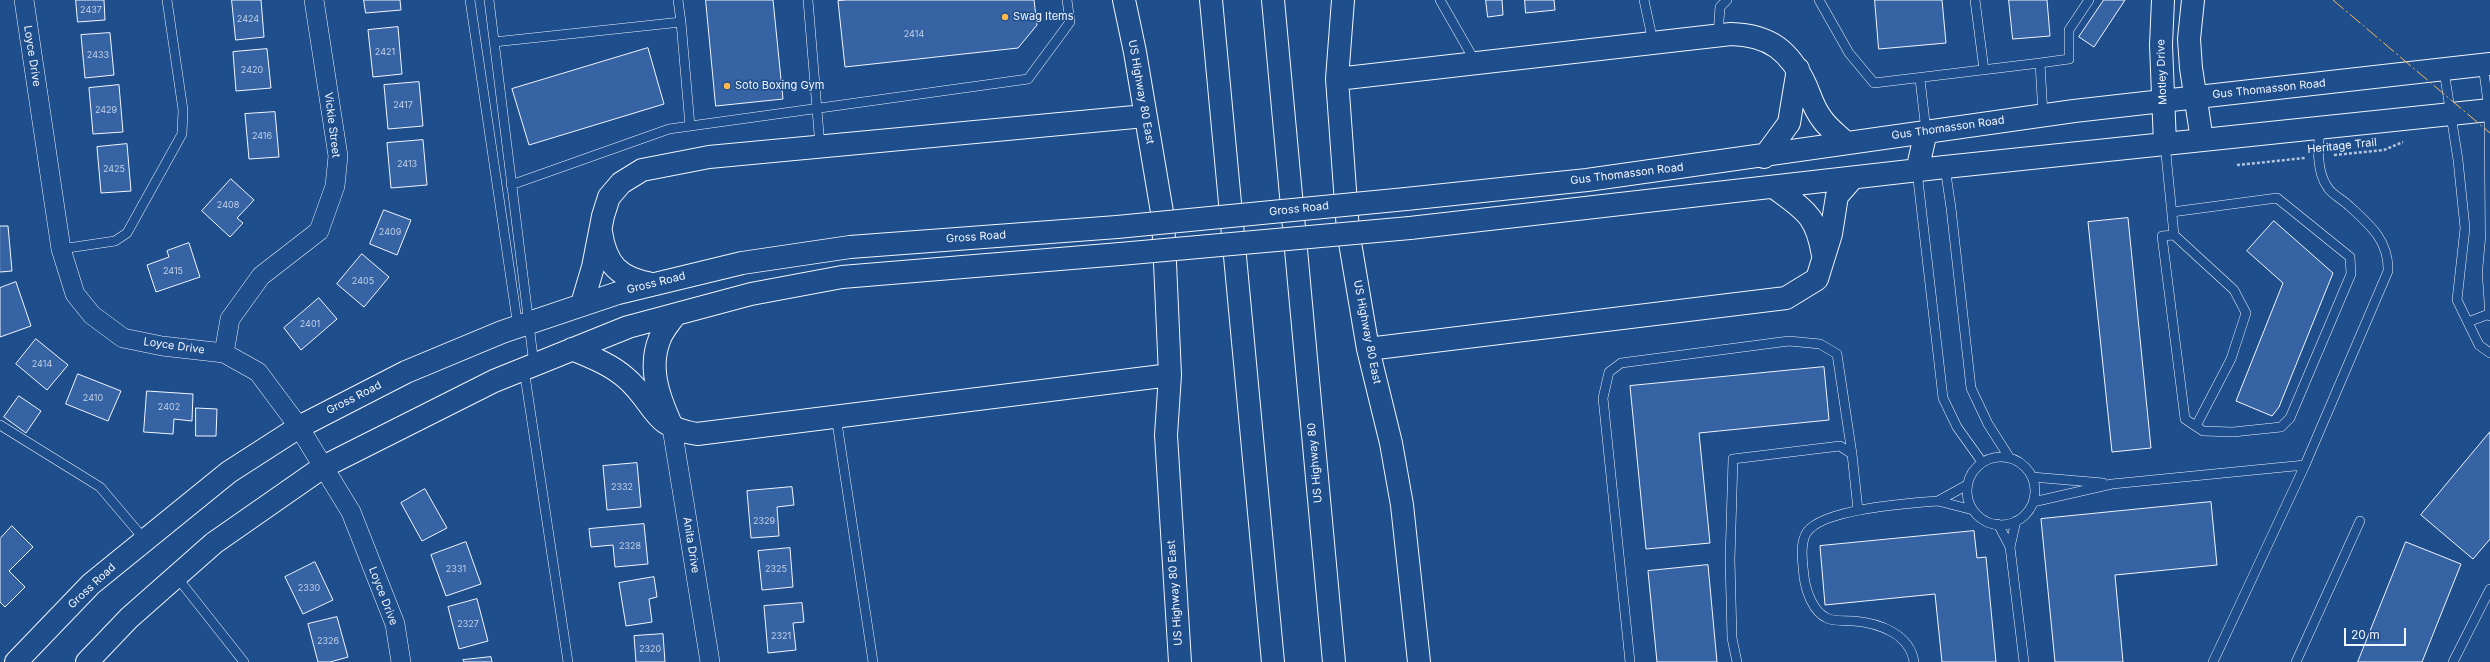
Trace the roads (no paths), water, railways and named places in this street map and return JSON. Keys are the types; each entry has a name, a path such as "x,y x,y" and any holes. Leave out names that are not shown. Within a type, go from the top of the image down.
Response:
{"main road":[{"name":"US Highway 80 East","path":"1124,0 1135,52 1163,218 1170,375 1166,435 1180,662"},
{"path":"1211,0 1235,271 1273,662"},
{"name":"US Highway 80","path":"1273,0 1334,662"},
{"name":"US Highway 80 East","path":"1343,0 1337,79 1348,231 1368,349 1391,443 1402,505 1411,569 1419,662"},
{"name":"Motley Drive","path":"2163,0 2160,44 2165,144"},
{"path":"2193,0 2189,39 2202,140"},
{"path":"1337,79 1653,42 1718,35 1748,34 1764,38 1782,51 1798,69 1813,105 1822,120 1846,143"},
{"name":"Gus Thomasson Road","path":"1406,199 1587,180 1764,156 2043,115 2196,97 2444,71 2486,65"},
{"path":"1764,156 1789,123 1798,69"},
{"path":"87,662 129,618 214,543 323,467 494,381 628,326 752,294 842,277 1410,228 1851,180 1945,167 2489,110"},
{"path":"582,304 610,197 621,183 642,170 708,157 1145,116"},
{"path":"1926,131 1945,167"},
{"path":"1917,171 1926,131"},
{"path":"1368,349 1786,298 1817,279 1831,234 1837,196 1851,180"},
{"path":"1775,188 1812,218 1819,233 1824,260"},
{"name":"Gross Road","path":"16,662 91,584 229,472 298,427 406,372 523,325 582,304 653,284 742,262 850,247 1117,226 1406,199"},
{"path":"601,231 608,258 621,274 637,281 653,284"},
{"path":"672,428 655,382 655,359 660,338 675,315"},
{"path":"572,349 608,364 628,379 658,418 672,428 697,434 1170,375"}],"street":[{"name":"Loyce Drive","path":"24,0 61,249 75,294 92,315 123,338 162,346 224,353 258,372 298,427 351,512 395,624 401,662"},
{"name":"Vickie Street","path":"224,353 230,319 261,276 319,231 335,186 338,156 314,0"},
{"name":"Anita Drive","path":"672,428 710,662"}],"lane":[{"path":"61,249 115,241 127,233 182,134 183,110 167,0"},
{"path":"470,0 523,325 568,662"},
{"path":"489,0 511,185 523,325"},
{"path":"678,0 690,126"},
{"path":"808,0 820,146"},
{"path":"511,185 669,128 1028,79 1070,22 1067,0"},
{"path":"1440,0 1476,63"},
{"path":"1644,0 1653,42"},
{"path":"1718,35 1720,7 1727,0"},
{"path":"1819,0 1849,53 1874,83 1920,79 2068,59 2069,30 2089,0"},
{"path":"1975,0 1984,70"},
{"path":"494,42 681,22"},
{"path":"2040,63 2043,115"},
{"path":"2468,322 2489,315 2487,273 2490,238 2489,110 2486,65"},
{"path":"2444,71 2449,113 2458,160 2465,228 2457,300 2479,345 2490,352"},
{"path":"1920,79 1926,131"},
{"path":"2213,662 2305,465 2388,271 2389,256 2380,236 2328,189 2321,173 2319,157 2320,128"},
{"path":"2165,144 2174,235 2234,290 2246,314 2231,359 2196,426"},
{"path":"1945,167 1952,208 1971,388 1988,424 2009,457"},
{"path":"1917,171 1943,398 1957,426 1982,462"},
{"path":"2172,212 2277,198 2350,257 2351,274 2290,418 2281,427 2233,432 2203,431 2185,419 2162,236 2174,235"},
{"path":"1630,662 1603,398 1609,372 1621,363 1789,341 1820,344 1837,354 1852,454 1858,510"},
{"path":"836,416 873,662"},
{"path":"0,425 100,487 145,540"},
{"path":"1737,662 1732,638 1730,560 1733,459 1840,446 1852,454"},
{"path":"1914,662 1908,644 1892,631 1857,621 1827,619 1816,609 1805,585 1802,557 1806,533 1819,521 1858,510 1938,501 1973,510 1989,522 1998,524 2016,521 2023,516 2033,502 2035,485 2032,477 2019,462 2009,457 1991,458 1982,462 1972,472 1968,485 1969,502 1973,510"},
{"path":"2033,502 2112,484 2305,465"},
{"path":"2032,477 2112,484"},
{"path":"1938,501 1968,485"},
{"path":"2016,521 2010,547 2024,662"},
{"path":"2296,662 2360,521"},
{"path":"1998,524 2010,547"},
{"path":"176,576 244,662"},
{"path":"2453,662 2490,588"}],"place":[{"name":"Swag Items","path":"1005,17"},
{"name":"Soto Boxing Gym","path":"727,86"}]}
